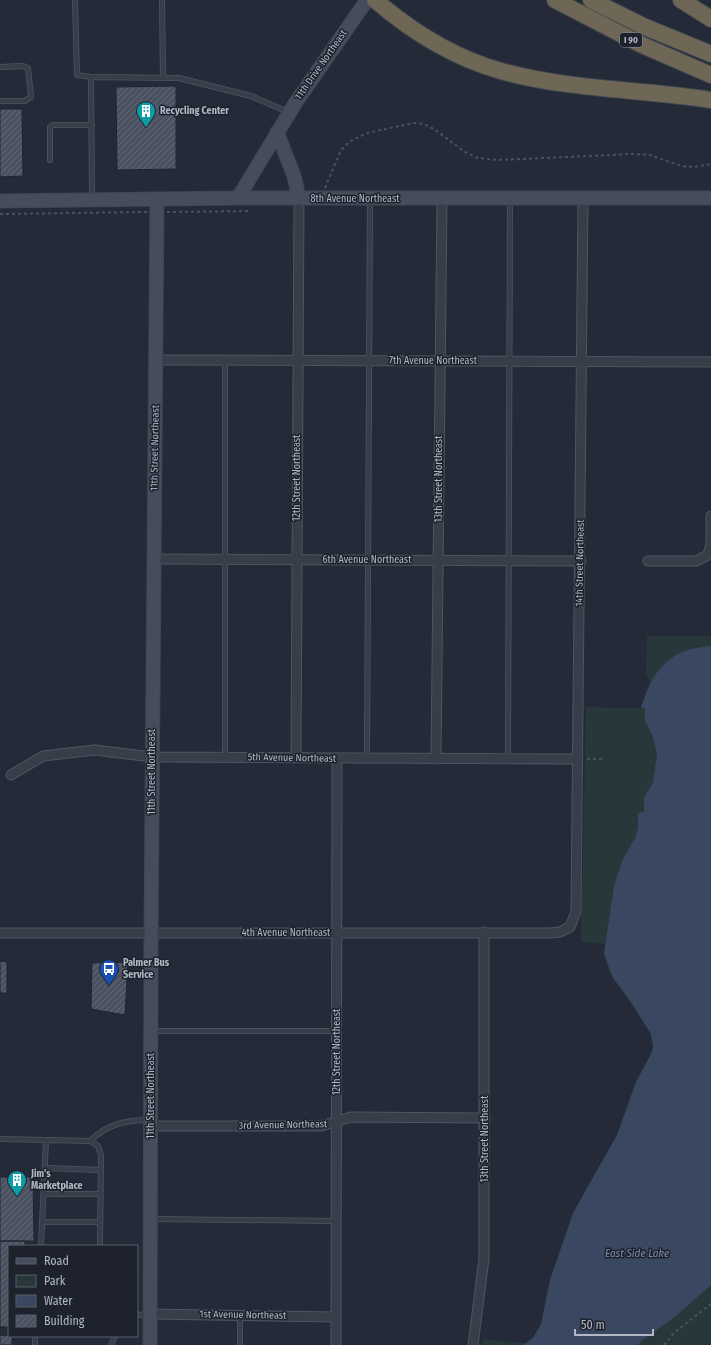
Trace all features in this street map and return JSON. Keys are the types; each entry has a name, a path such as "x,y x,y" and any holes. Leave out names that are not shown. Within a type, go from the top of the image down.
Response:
{"highway":[{"path":"375,0 410,27 435,42 458,54 499,70 556,83 711,100"},
{"name":"I 90","path":"555,0 636,42 711,75"},
{"name":"I 90","path":"591,0 643,26 711,54"},
{"path":"681,0 711,19"}],"street":[{"name":"11th Drive Northeast","path":"238,198 277,132 314,74 367,0"},
{"path":"277,132 294,176 299,198"},
{"path":"294,176 319,198"},
{"name":"8th Avenue Northeast","path":"0,201 238,198 711,198"},
{"name":"12th Street Northeast","path":"296,758 299,198"},
{"name":"14th Street Northeast","path":"570,927 576,912 581,561 583,198"},
{"name":"11th Street Northeast","path":"150,1345 152,757 157,199"},
{"name":"13th Street Northeast","path":"436,758 442,199"},
{"name":"7th Avenue Northeast","path":"155,360 711,362"},
{"path":"648,560 696,561 708,555 711,543 711,516"},
{"name":"6th Avenue Northeast","path":"154,559 581,561"},
{"name":"5th Avenue Northeast","path":"11,775 43,756 95,750 152,757 578,759"},
{"name":"12th Street Northeast","path":"336,1345 337,758"},
{"name":"4th Avenue Northeast","path":"0,933 551,933 560,932 570,927"},
{"name":"13th Street Northeast","path":"474,1345 484,1259 484,932"},
{"name":"3rd Avenue Northeast","path":"151,1123 321,1126 351,1117 485,1118"},
{"name":"1st Avenue Northeast","path":"150,1314 336,1317"}],"lane":[{"path":"74,0 77,75 81,77 179,78 251,96 289,113"},
{"path":"162,0 163,77"},
{"path":"0,67 23,66 28,68 30,73 31,97 25,100 0,101"},
{"path":"91,77 92,200"},
{"path":"50,160 50,127 92,125"},
{"path":"508,759 511,361 510,198"},
{"path":"367,758 370,199"},
{"path":"224,758 225,360"},
{"path":"151,1031 337,1031"},
{"path":"90,1141 100,1131 114,1124 132,1120 151,1123"},
{"path":"0,1139 90,1141 98,1146 101,1154 100,1245"},
{"path":"41,1245 46,1168 46,1140"},
{"path":"46,1168 101,1170"},
{"path":"44,1194 100,1194"},
{"path":"150,1219 336,1221"},
{"path":"42,1222 100,1222"},
{"path":"138,1314 150,1314"},
{"path":"240,1315 240,1345"}],"path":[{"path":"319,198 341,150 349,142 367,133 414,123 424,124 434,129 465,152 478,158 499,160 633,154 650,155 681,166 711,164"},
{"path":"578,759 604,759"},
{"path":"664,1345 674,1333 711,1304"}],"green space":[{"name":"East Side Lake","path":"647,636 711,636 711,1345 483,1345 483,1339 526,1343 533,1338 541,1324 550,1280 573,1213 617,1135 636,1082 652,1052 653,1046 651,1034 609,971 604,954 605,944 581,942 586,707 641,708 650,681 646,674"}],"water":[{"name":"East Side Lake","path":"711,646 711,1285 671,1320 642,1340 638,1345 523,1345 533,1338 541,1324 550,1280 573,1213 617,1135 636,1082 652,1052 653,1046 651,1034 629,999 613,978 604,954 614,886 622,861 636,836 638,827 638,813 644,812 644,798 653,783 657,754 653,737 645,721 645,708 641,708 651,683 657,672 664,664 673,657 684,652 696,648"}],"building":[{"name":"Recycling Center","path":"176,86 176,169 117,170 116,87"},
{"path":"0,109 22,109 23,176 0,177"},
{"path":"0,961 7,962 7,993 0,993"},
{"name":"Palmer Bus Service","path":"128,962 125,1015 91,1009 92,963"},
{"name":"Jim's Marketplace","path":"0,1177 33,1177 34,1241 0,1241"},
{"path":"0,1241 25,1241 25,1245 8,1245 8,1327 0,1327"},
{"path":"0,1335 12,1337 12,1345 0,1345"}],"place":[{"name":"Recycling Center","path":"146,128"},
{"name":"Palmer Bus Service","path":"109,986"},
{"name":"Jim's Marketplace","path":"17,1197"}]}
